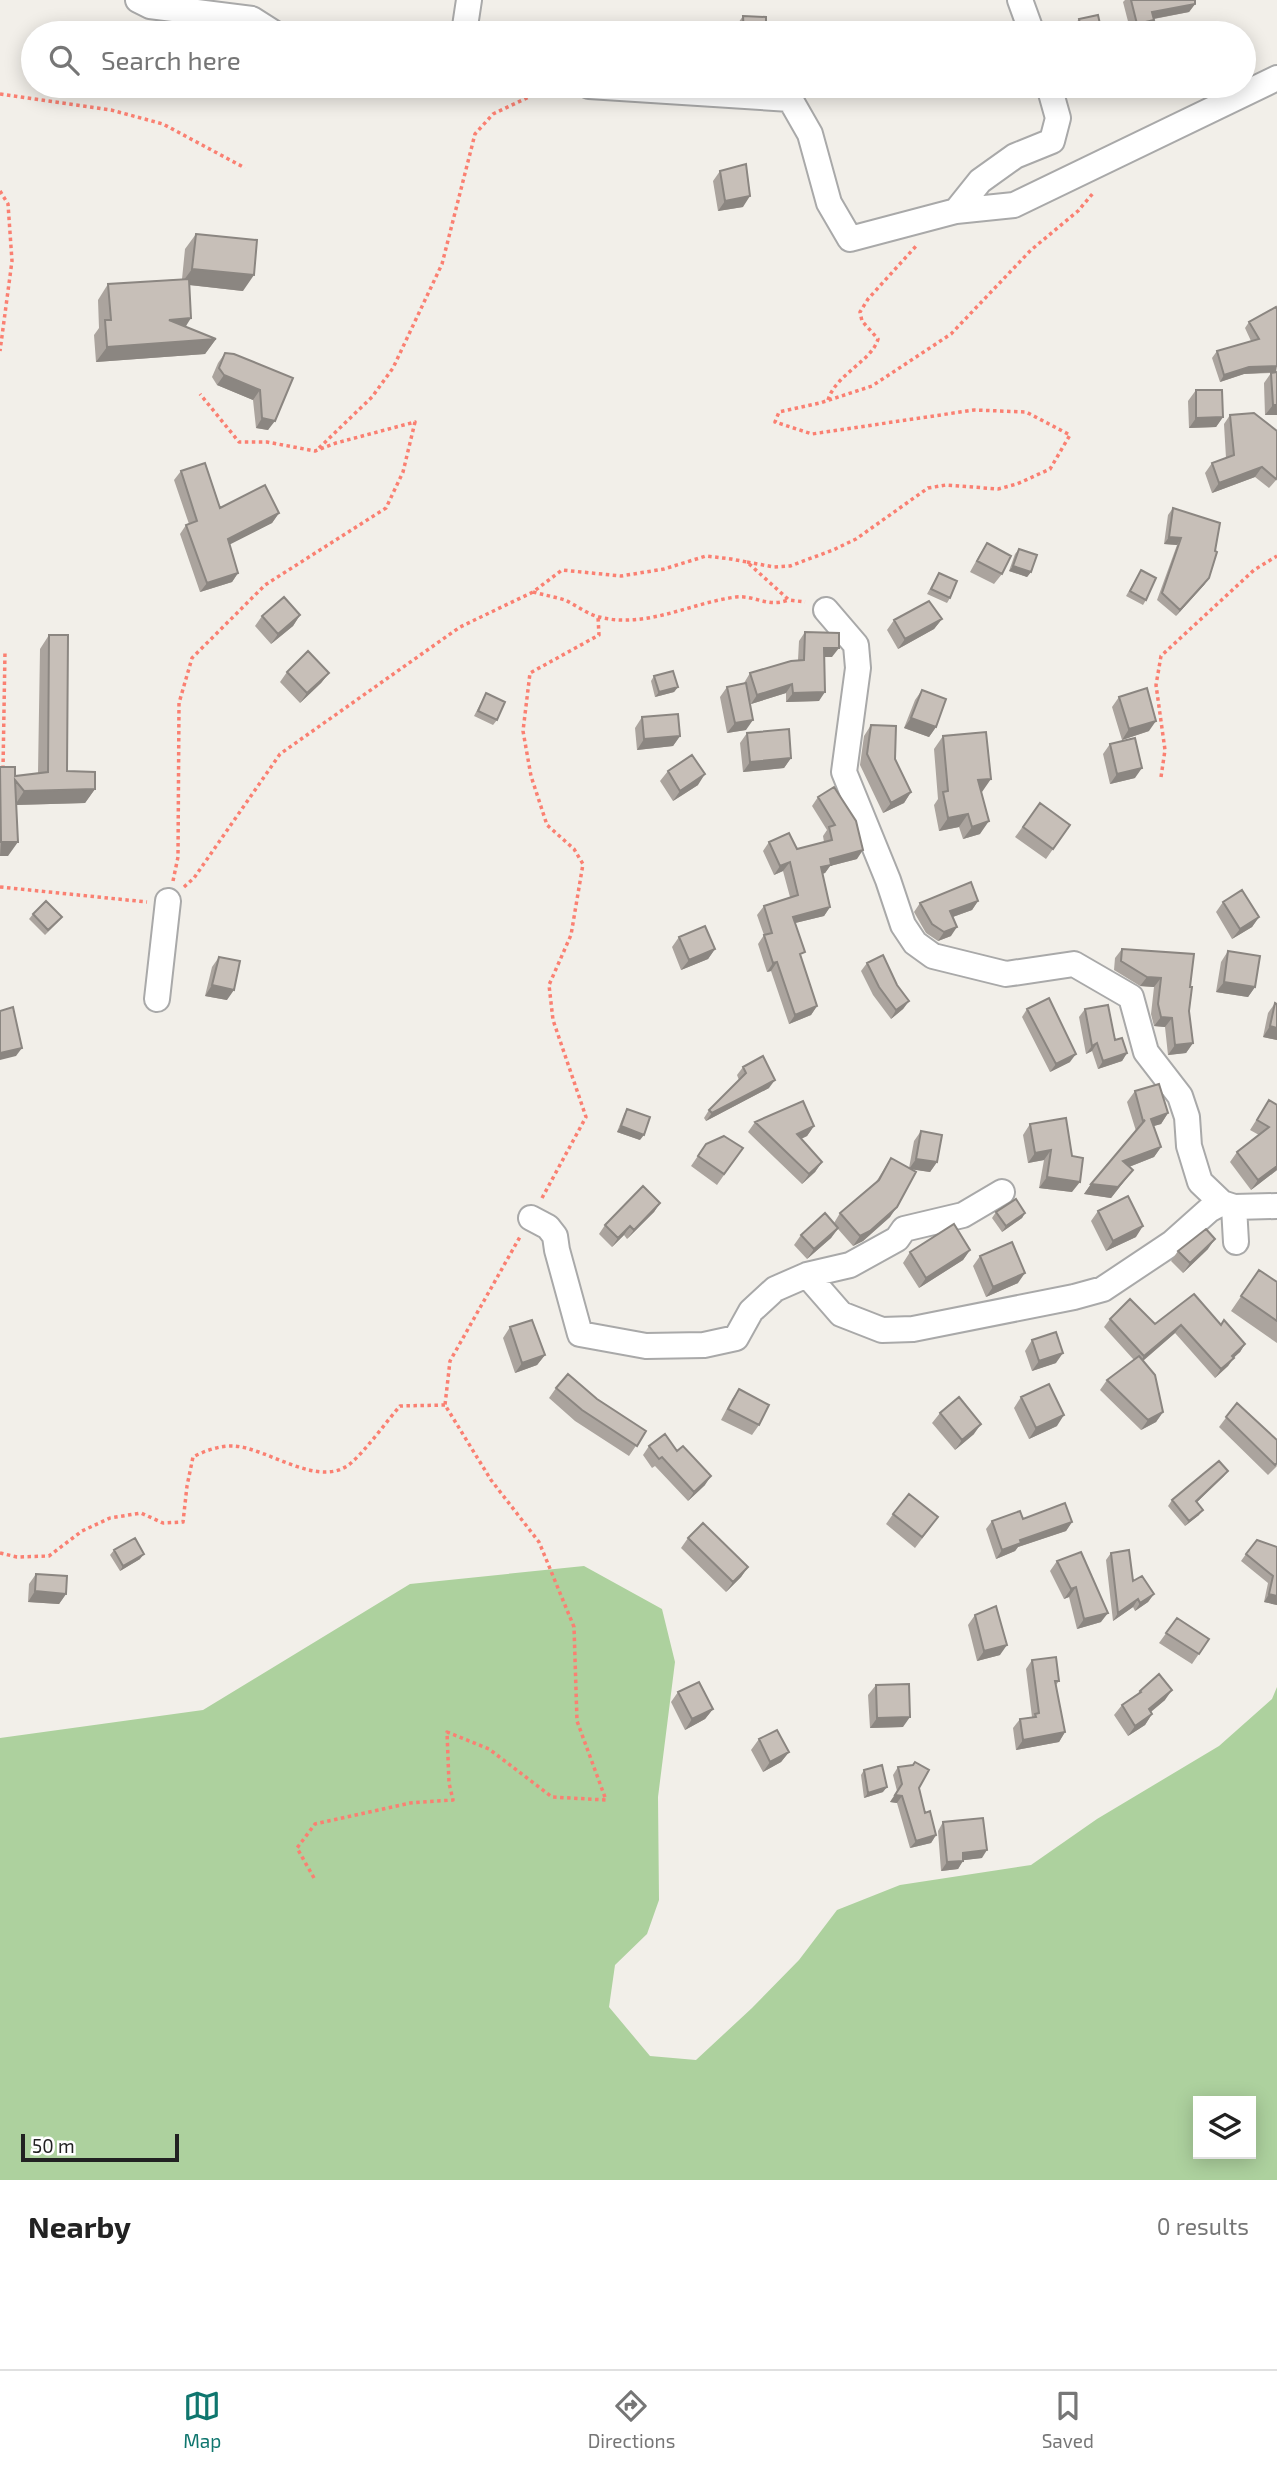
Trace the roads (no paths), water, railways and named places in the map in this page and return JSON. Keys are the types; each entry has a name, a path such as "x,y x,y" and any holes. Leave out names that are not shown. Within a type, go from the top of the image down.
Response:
{"street":[{"path":"138,0 150,5 255,21"},
{"path":"466,21 469,0"},
{"path":"1020,0 1028,21"},
{"path":"1256,88 1277,78"},
{"path":"775,98 790,99 810,134 829,203 850,239 950,212 1014,205 1236,98"},
{"path":"950,212 980,181 1015,156 1052,141 1058,118 1052,98"},
{"path":"826,610 856,645 858,668 844,772 888,880 903,925 915,943 933,956 1006,974 1074,964 1131,997 1146,1052 1180,1096 1187,1117 1189,1146 1200,1182 1228,1205 1236,1242"},
{"path":"157,999 168,901"},
{"path":"531,1218 548,1227 555,1236 580,1334 646,1346 704,1345 736,1338 751,1311 775,1289 807,1275 850,1265 897,1239 904,1229 963,1215 1002,1192"},
{"path":"807,1275 841,1314 882,1330 913,1329 1103,1289 1172,1243 1209,1210 1228,1205 1277,1206"}]}
